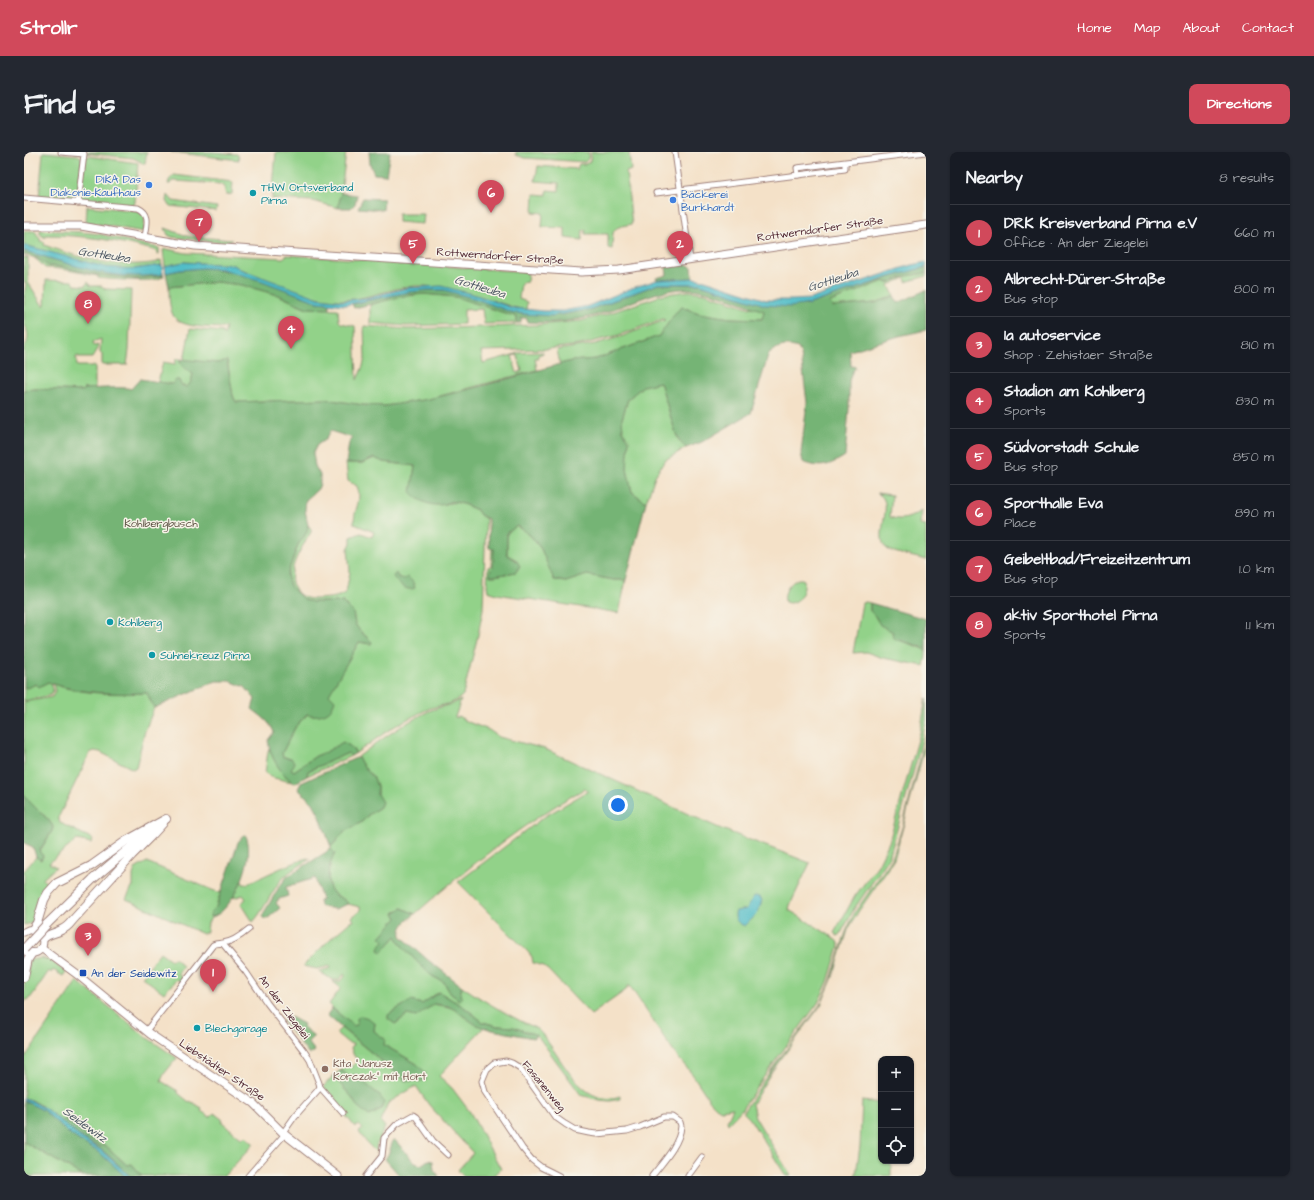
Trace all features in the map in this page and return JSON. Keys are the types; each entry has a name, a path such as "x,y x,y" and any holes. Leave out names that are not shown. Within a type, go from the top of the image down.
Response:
{"highway":[{"path":"24,977 28,959 27,951 47,924 93,879 166,819"},
{"path":"32,930 37,924 44,900 57,883 91,866 126,841 166,819"},
{"path":"43,939 49,934 66,928 166,819"}],"main road":[{"name":"Rottwerndorfer Straße","path":"24,226 81,226 195,246 581,272 619,270 926,225"},
{"path":"24,932 32,930 39,933 43,939 41,948 37,952 27,951"},
{"name":"Liebstädter Straße","path":"41,948 79,976 146,1031 257,1106 284,1133 338,1176"}],"street":[{"path":"61,152 84,154 78,203"},
{"path":"675,152 690,260"},
{"path":"656,193 798,174 797,168 926,152"},
{"path":"24,198 136,208 142,210 148,219 145,237"},
{"path":"146,1031 215,943 222,944 235,939 249,929"},
{"name":"An der Ziegelei","path":"222,944 246,972 304,1051 310,1060 320,1087 343,1113"},
{"name":"Fasanenweg","path":"559,1176 532,1160 522,1148 485,1092 482,1081 487,1069 494,1063 506,1061 518,1066 555,1117 575,1130 589,1133 613,1132 640,1127 664,1117 673,1117 677,1119 682,1126 680,1135 672,1150 652,1176"},
{"path":"248,1176 320,1087"},
{"path":"366,1176 382,1156 384,1138 398,1124 413,1115 433,1140 448,1155"},
{"path":"688,1176 702,1157"}],"green space":[{"path":"43,152 78,155 82,158 77,201 39,197"},
{"path":"74,152 147,152 145,164 142,164 133,158"},
{"path":"171,152 212,152 237,154 239,160"},
{"path":"276,152 346,152 338,208 313,201 272,199"},
{"path":"369,152 390,152 386,175 374,174 370,164"},
{"path":"516,152 589,152 588,159 585,162 525,158 516,155"},
{"path":"591,152 629,152 631,170 626,172 632,224 614,230 612,249 608,248 608,234 585,234 586,230 583,230 582,240 565,238 565,228 542,227 543,213 533,212 534,194 547,195 547,190 559,191 559,183 535,181 538,166 577,169 579,164 586,164 590,161"},
{"path":"88,156 138,163 134,205 80,201 85,158"},
{"path":"174,175 233,182 232,194 226,195 224,187 220,184 172,181 168,184 169,180"},
{"path":"341,193 357,195 355,204 351,208 338,208"},
{"path":"168,195 173,201 217,207 216,211 170,206 167,201"},
{"path":"363,198 384,199 383,210 358,208"},
{"path":"87,206 141,211 145,219 144,232 86,222"},
{"path":"398,214 424,214 423,224 398,222"},
{"path":"165,228 187,236 232,240 228,243 223,243 172,237 168,235"},
{"path":"40,230 99,234 159,248 159,254 157,254 157,251 102,239 60,235 45,235 45,238 40,234"},
{"path":"24,231 35,231 40,241 45,242 44,245 72,255 100,261 129,264 143,264 158,262 161,260 162,265 116,269 93,265 24,245"},
{"path":"167,249 186,253 283,258 287,255 528,272 527,282 521,283 519,299 527,302 526,310 476,295 444,288 425,286 405,287 354,299 331,300 291,289 240,269 234,265 183,262 165,266 163,250"},
{"path":"24,251 93,270 127,275 145,276 163,274 164,276 136,279 99,275 62,267 48,266 37,258 24,255"},
{"path":"24,257 28,258 28,282 43,306 45,305 46,280 72,281 75,285 85,286 88,282 90,286 102,286 105,289 131,290 127,365 102,365 102,354 100,353 101,339 93,342 94,346 98,345 98,349 92,358 76,357 77,366 95,366 95,389 83,389 83,391 36,389 24,390 24,348 28,340 28,336 24,318 24,296 26,283 24,282"},
{"path":"33,257 42,261 48,266 62,267 99,275 136,279 164,276 152,280 98,278 98,276 72,271 45,268"},
{"path":"681,263 692,267 693,278 657,280 656,278 667,275 666,267 681,265"},
{"name":"Kohlbergbusch","path":"926,267 926,273 906,276 888,283 884,281 830,302 832,307 875,303 894,296 898,303 926,290 926,330 899,336 850,351 851,366 856,367 852,372 849,381 849,409 845,456 834,462 820,466 803,462 801,453 807,403 801,354 798,348 783,346 769,353 751,413 702,442 686,448 680,442 676,434 660,382 643,386 628,399 622,419 623,431 629,440 627,469 632,492 646,502 626,580 614,580 587,575 566,582 554,580 541,549 530,535 517,526 507,533 507,555 517,561 520,566 516,572 490,576 490,571 493,567 494,549 489,548 488,519 480,515 477,510 459,503 451,502 435,505 418,499 411,493 415,466 384,462 374,458 363,463 346,463 349,443 353,438 330,431 326,439 317,445 313,453 315,466 320,475 320,484 318,489 306,500 305,510 308,525 307,532 298,545 287,575 290,586 304,600 313,602 342,602 353,612 355,624 360,631 372,642 371,644 359,642 329,694 335,700 331,709 327,713 320,715 307,714 296,726 282,753 283,757 291,758 295,763 291,769 294,771 316,756 343,742 350,746 356,753 351,756 348,753 308,771 307,776 295,783 283,773 273,758 268,740 274,732 262,716 252,709 255,699 245,687 230,681 216,681 154,708 147,693 109,693 84,691 48,682 39,687 36,684 28,688 24,687 24,390 36,389 83,391 83,389 131,389 140,379 172,384 176,380 179,380 181,385 187,387 191,382 193,374 183,367 180,359 218,363 227,360 233,396 236,402 325,399 363,405 385,406 429,399 571,361 596,359 659,336 676,312 682,307 699,313 730,318 762,319 764,311 717,294 688,289 677,289 655,294 594,316 575,320 536,323 527,322 527,318 521,318 521,323 517,323 517,317 456,297 424,294 409,295 354,308 352,304 409,292 444,290 476,299 511,312 523,314 565,314 591,309 658,284 700,284 737,296 804,305"},
{"path":"203,268 233,272 262,280 318,302 329,303 329,309 307,308 278,295 242,285 217,282 169,287 166,273"},
{"path":"926,273 926,276 906,282 905,278 889,285 894,296 875,303 832,307 830,302 884,281 888,283 906,276"},
{"path":"217,282 242,285 278,295 307,308 338,309 339,321 341,323 355,326 357,380 365,358 364,326 407,329 537,325 581,321 604,315 659,295 689,291 705,293 750,308 764,310 763,319 730,318 699,313 682,307 659,336 596,359 571,361 560,364 557,350 595,344 620,337 665,320 663,319 619,335 580,345 548,349 481,351 483,363 516,354 517,355 512,356 517,373 522,371 517,353 544,353 538,355 538,358 535,358 537,370 429,399 385,406 363,405 325,399 236,402 233,396 227,360 218,363 184,360 190,329 222,332 224,335 226,328 205,327 182,323 173,315 170,305 169,287"},
{"path":"424,294 456,297 517,317 517,323 484,324 482,309 464,310 464,324 406,326 370,323 370,305 397,298"},
{"path":"176,359 180,359 183,367 193,374 191,382 187,387 158,382 163,362 175,364"},
{"path":"660,382 676,434 680,442 686,448 665,460 655,476 646,502 632,492 627,469 628,440 623,431 622,419 628,399 643,386"},
{"path":"374,458 384,462 415,466 414,478 443,505 448,503 460,503 477,510 480,515 486,519 483,609 463,695 452,702 428,709 399,724 356,753 350,746 336,746 316,756 294,771 291,769 291,758 283,757 282,753 296,726 328,694 359,642 370,644 372,642 360,631 355,624 353,612 343,602 313,602 304,600 290,586 287,575 298,545 307,532 308,525 311,532 298,554 292,571 294,587 299,594 311,599 332,598 346,592 350,572 348,549 351,543 351,537 361,533 372,537 374,532 354,524 359,491 357,486 348,481 346,463 363,463"},
{"path":"877,493 892,495 890,517 903,519 922,511 920,525 926,526 926,560 889,550 884,546 882,534 885,505 883,498"},
{"path":"516,526 530,535 541,549 555,580 566,582 587,575 614,580 626,580 619,613 497,594 488,591 488,567 491,566 492,548 494,549 494,576 515,572 517,560 507,555 507,533"},
{"path":"396,573 398,577 404,579 408,577 413,582 415,588 408,589 399,584 393,576"},
{"path":"798,579 804,580 804,589 800,597 794,602 785,602 787,588"},
{"path":"862,603 870,603 870,611 877,620 893,632 893,637 895,639 925,649 926,654 924,666 883,658 866,652 853,653"},
{"path":"870,603 926,619 926,652 922,647 895,639 893,637 893,632 880,625 870,611"},
{"path":"48,682 50,683 53,691 51,695 24,701 24,687"},
{"path":"53,684 64,688 88,692 148,693 154,708 145,731 136,767 133,769 100,752 94,751 90,753 59,816 59,821 93,839 91,843 77,840 49,863 56,867 43,879 47,884 38,903 33,923 24,925 24,871 36,857 41,859 43,857 40,851 53,827 24,795 24,702 52,697 55,691"},
{"path":"926,698 926,721 920,748 889,858 854,909 839,937 834,933 855,896 878,865 889,842 920,733"},
{"path":"461,700 455,717 456,718 458,716 468,722 489,730 499,737 545,749 719,828 810,863 789,910 831,936 839,943 828,982 818,1003 742,1109 728,1124 727,1121 733,1108 721,1110 710,1101 693,1075 675,1054 630,986 591,1015 548,970 543,966 533,963 532,957 528,952 458,882 544,817 588,791 584,789 561,802 517,831 475,863 415,914 402,908 394,913 397,918 381,937 384,941 382,951 396,936 402,946 432,976 444,982 450,993 459,1000 462,986 496,1008 536,1029 543,1035 570,1074 587,1091 597,1096 608,1098 620,1096 620,1099 610,1101 599,1100 581,1095 537,1035 513,1027 497,1026 483,1022 464,1007 439,992 422,1004 411,1001 392,1012 395,1024 407,1015 416,1016 434,1004 456,1010 484,1027 439,1076 452,1088 470,1112 501,1169 496,1174 493,1176 463,1176 458,1170 473,1153 429,1105 416,1086 388,1103 380,1121 385,1127 377,1143 376,1152 359,1132 363,1129 359,1125 355,1127 323,1087 333,1076 350,1095 357,1106 374,1114 381,1109 383,1105 341,1070 348,1064 351,1067 358,1059 354,1056 351,1048 353,1044 348,1043 336,1033 341,1028 406,1081 417,1064 384,1045 374,1031 375,1023 357,1024 354,1027 329,1004 341,988 332,981 341,981 345,976 344,974 339,980 333,980 320,971 331,968 330,966 317,969 303,966 329,940 350,922 354,921 352,917 361,910 360,907 348,904 345,900 333,893 330,888 328,878 329,868 335,853 331,847 344,832 362,822 367,816 380,807 377,787 374,779 363,766 358,757 392,732 419,716"},
{"path":"926,736 926,743 894,859 858,912 848,930 833,977 821,1005 772,1071 752,1104 755,1117 791,1176 786,1176 750,1119 743,1112 771,1070 820,1005 830,983 846,932 855,912 892,859 903,825"},
{"path":"269,748 273,758 284,775 292,782 274,778 265,773"},
{"path":"348,753 351,756 307,776 308,771"},
{"path":"358,757 363,766 374,778 377,787 377,794 382,802 380,807 367,816 362,822 344,832 331,847 319,814 313,803 298,789 301,783"},
{"path":"24,795 53,827 40,850 43,856 41,860 36,857 33,847 24,843"},
{"path":"245,834 248,842 247,863 240,884 230,902 220,913 211,918 211,912 216,907 238,842"},
{"path":"331,849 335,853 328,873 330,888 333,893 345,900 348,904 335,909 320,906 319,901 322,900 315,878 286,887 288,896 279,899 276,903 280,908 267,919 264,919 262,916 279,887 287,877"},
{"path":"307,858 310,859 284,877 253,922 241,903 246,899 243,895 233,898 242,880 243,884 247,884"},
{"path":"147,862 212,890 218,892 221,891 216,907 210,915 211,918 208,923 207,932 203,934 126,899 133,886 133,875 135,869"},
{"path":"402,908 415,914 401,929 401,936 428,960 462,986 460,995 462,998 459,1000 450,993 444,982 432,976 421,966 402,946 396,936 382,952 379,950 384,941 380,937 397,918 394,913"},
{"path":"160,952 171,960 174,958 183,966 178,974 184,979 181,983 177,979 164,993 142,977"},
{"path":"42,958 51,961 66,972 63,976 53,970 51,973 49,971 29,1000 27,999 24,1003 24,985 29,960"},
{"path":"77,981 149,1039 177,1058 164,1074 161,1081 178,1091 178,1093 189,1102 190,1101 202,1108 201,1111 210,1117 214,1113 242,1139 245,1136 254,1144 224,1176 142,1176 132,1164 127,1165 105,1145 100,1146 66,1119 62,1122 49,1111 24,1098 24,1059"},
{"path":"439,992 464,1007 483,1022 497,1026 513,1027 537,1035 533,1038 492,1030 476,1025 448,1006 434,1004 416,1017 407,1015 395,1024 388,1019 388,1015 411,1001 422,1004"},
{"path":"332,1008 354,1026 357,1024 357,1019 359,1016 370,1019 375,1023 374,1031 385,1039 384,1045 417,1064 425,1072 426,1080 406,1081 327,1015"},
{"path":"286,1016 304,1024 303,1027 314,1036 308,1042 315,1051 309,1055 283,1021 284,1017"},
{"path":"341,1070 350,1078 355,1074 380,1096 384,1102 381,1109 369,1116 357,1106 350,1095 333,1076"},
{"path":"24,1101 43,1110 66,1131 99,1152 125,1176 83,1176 24,1142"},
{"path":"862,1101 878,1103 878,1164 891,1164 891,1176 854,1176 856,1174 860,1146"},
{"path":"65,1119 100,1146 105,1145 127,1165 132,1164 142,1176 130,1176 104,1152 66,1126 62,1122"},
{"path":"394,1139 415,1163 421,1165 428,1160 433,1161 434,1170 439,1176 400,1176 385,1159"},
{"path":"24,1142 83,1176 24,1176"}],"water":[{"path":"24,245 105,267 134,269 162,265 163,274 135,276 115,275 71,265 24,251"},
{"path":"183,262 234,265 240,269 319,298 343,301 366,298 407,288 441,286 476,295 513,308 543,311 563,311 588,306 632,288 657,280 693,278 705,280 766,300 810,299 908,266 926,262 926,267 887,278 810,304 790,307 765,305 700,284 658,284 591,309 552,316 511,312 476,299 444,290 409,292 345,305 318,302 262,281 221,269 203,268 166,273 165,266"},
{"path":"753,897 760,897 762,900 758,913 745,926 742,925 735,918 736,911 747,909"},
{"path":"24,1098 46,1109 80,1137 101,1150 130,1176 125,1176 99,1152 66,1131 43,1110 24,1101"}],"place":[{"name":"DIKA Das Diakonie-Kaufhaus","path":"149,185"},
{"name":"THW Ortsverband Pirna","path":"253,193"},
{"name":"Bäckerei Burkhardt","path":"673,200"},
{"name":"Sporthalle Eva","path":"491,213"},
{"name":"Geibeltbad/Freizeitzentrum","path":"199,242"},
{"name":"Südvorstadt Schule","path":"413,264"},
{"name":"Albrecht-Dürer-Straße","path":"680,264"},
{"name":"aktiv Sporthotel Pirna","path":"88,324"},
{"name":"Stadion am Kohlberg","path":"291,349"},
{"name":"Kohlberg","path":"110,622"},
{"name":"Sühnekreuz Pirna","path":"152,655"},
{"name":"1a autoservice","path":"88,956"},
{"name":"An der Seidewitz","path":"83,973"},
{"name":"DRK Kreisverband Pirna e.V","path":"213,992"},
{"name":"Blechgarage","path":"197,1028"},
{"name":"Kita \"Janusz Korczak\" mit Hort","path":"325,1069"}],"water label":[{"name":"Gottleuba","path":"104,255"},
{"name":"Gottleuba","path":"833,280"},
{"name":"Gottleuba","path":"480,287"},
{"name":"Seidewitz","path":"85,1125"}]}
